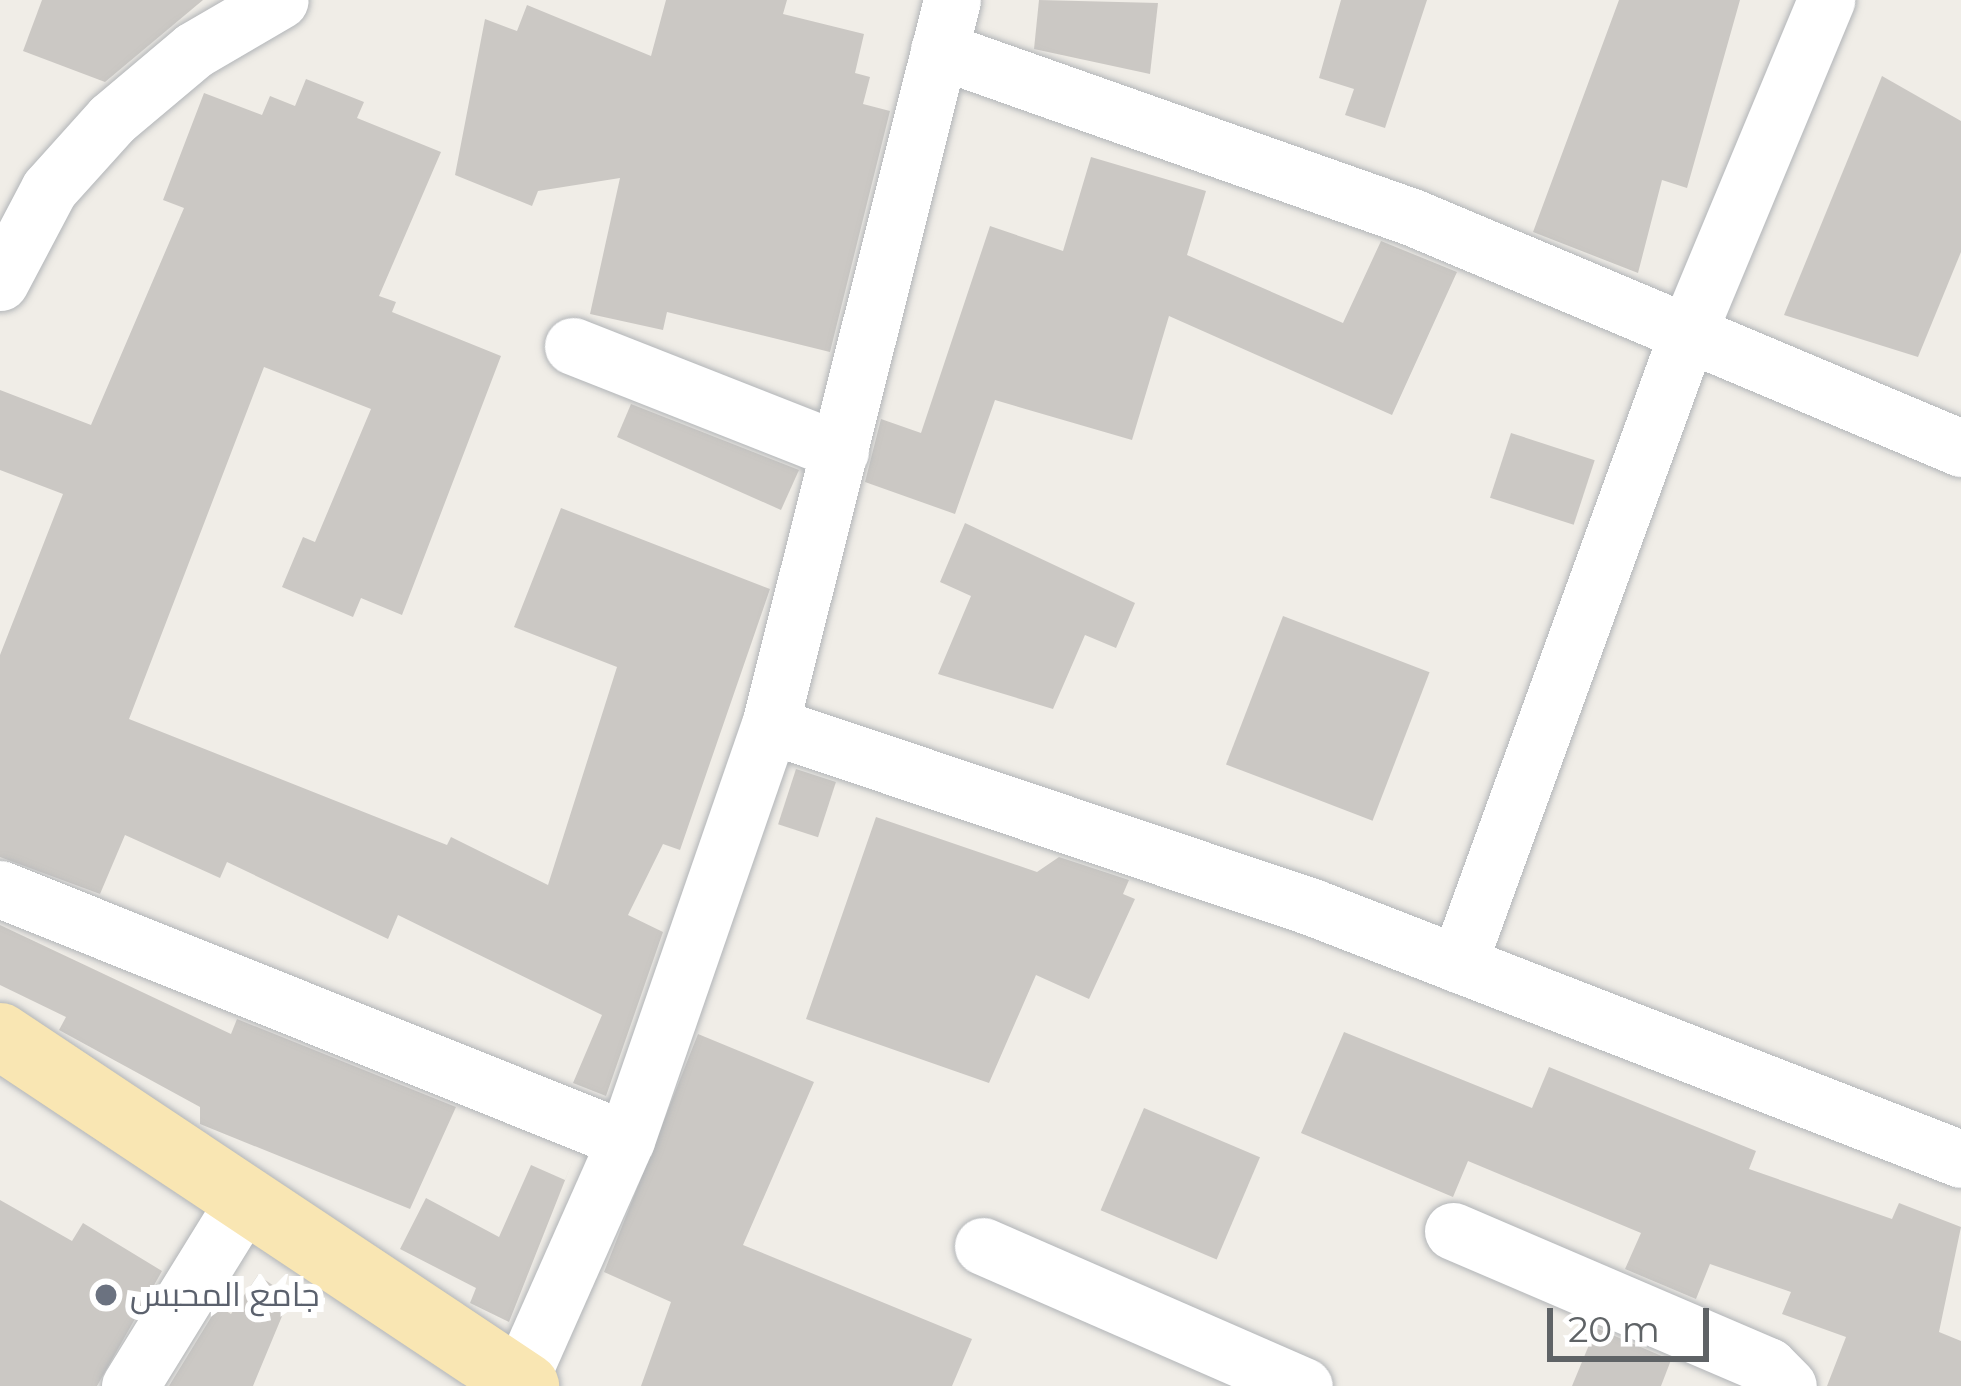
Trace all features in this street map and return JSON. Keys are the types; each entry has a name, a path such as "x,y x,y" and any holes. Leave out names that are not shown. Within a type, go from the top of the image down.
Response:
{"main road":[{"path":"0,1036 522,1383"}],"street":[{"path":"0,282 49,189 112,119 194,50 280,0"},
{"path":"1458,964 1688,332 1826,0"},
{"path":"522,1383 626,1140 770,725 945,25 1164,121 1688,332 1961,448"},
{"path":"573,346 840,451"},
{"path":"770,725 1458,964 1961,1159"},
{"path":"0,889 626,1140"},
{"path":"130,1386 245,1200"},
{"path":"1453,1231 1768,1366 1788,1386"},
{"path":"983,1246 1304,1386"}],"building":[{"path":"42,0 203,0 105,82 23,51"},
{"path":"666,0 787,0 783,14 864,34 855,73 870,77 863,104 890,111 830,352 667,312 663,330 590,314 620,178 538,191 532,206 455,175 485,19 517,31 527,5 651,56"},
{"path":"1039,0 1158,3 1150,74 1034,49"},
{"path":"1341,0 1427,0 1385,128 1345,115 1354,89 1319,78"},
{"path":"1619,0 1740,0 1687,188 1662,180 1638,273 1533,232"},
{"path":"1882,76 1961,121 1961,252 1918,357 1784,315"},
{"path":"306,79 364,102 357,118 441,152 379,296 396,302 392,312 501,356 402,615 361,598 353,617 282,587 303,537 315,542 371,409 264,367 129,719 447,845 451,837 548,885 617,667 514,627 561,508 770,589 680,850 663,844 628,915 663,932 606,1096 573,1083 602,1015 398,915 388,939 227,862 220,878 125,835 100,894 0,857 0,655 63,494 0,470 0,390 91,425 184,208 163,200 204,93 262,115 270,96 295,106"},
{"path":"1091,157 1206,191 1187,255 1343,323 1381,241 1457,272 1392,415 1169,316 1132,440 995,400 955,514 865,482 881,419 921,433 990,226 1063,251"},
{"path":"631,404 799,470 781,510 617,437"},
{"path":"1511,433 1595,460 1574,525 1490,498"},
{"path":"965,523 1135,603 1116,648 1085,635 1053,709 938,674 971,596 940,582"},
{"path":"1283,616 1430,672 1373,821 1226,764"},
{"path":"796,769 836,782 818,837 778,824"},
{"path":"876,817 1037,872 1059,857 1129,880 1123,894 1135,899 1089,999 1036,975 989,1083 806,1019"},
{"path":"0,925 231,1034 237,1019 456,1107 410,1209 200,1124 200,1107 59,1030 66,1017 0,985"},
{"path":"1344,1032 1532,1108 1549,1067 1756,1151 1749,1169 1892,1219 1899,1203 1961,1227 1939,1332 1961,1341 1961,1386 1827,1386 1846,1337 1782,1314 1791,1292 1710,1264 1696,1299 1625,1269 1641,1233 1468,1161 1453,1197 1301,1133"},
{"path":"698,1034 814,1082 743,1245 972,1339 952,1386 641,1386 671,1302 604,1272"},
{"path":"1144,1108 1260,1157 1217,1259 1101,1210"},
{"path":"575,1155 509,1322 470,1303 476,1288 400,1249 426,1198 499,1237 531,1165 565,1180"},
{"path":"0,1200 72,1241 83,1223 162,1271 97,1386 0,1386"},
{"path":"258,1275 290,1297 253,1386 169,1386 218,1306 231,1314"},
{"path":"1596,1328 1671,1360 1661,1386 1572,1386"}],"place":[{"name":"جامع المحبس","path":"106,1295"}]}
